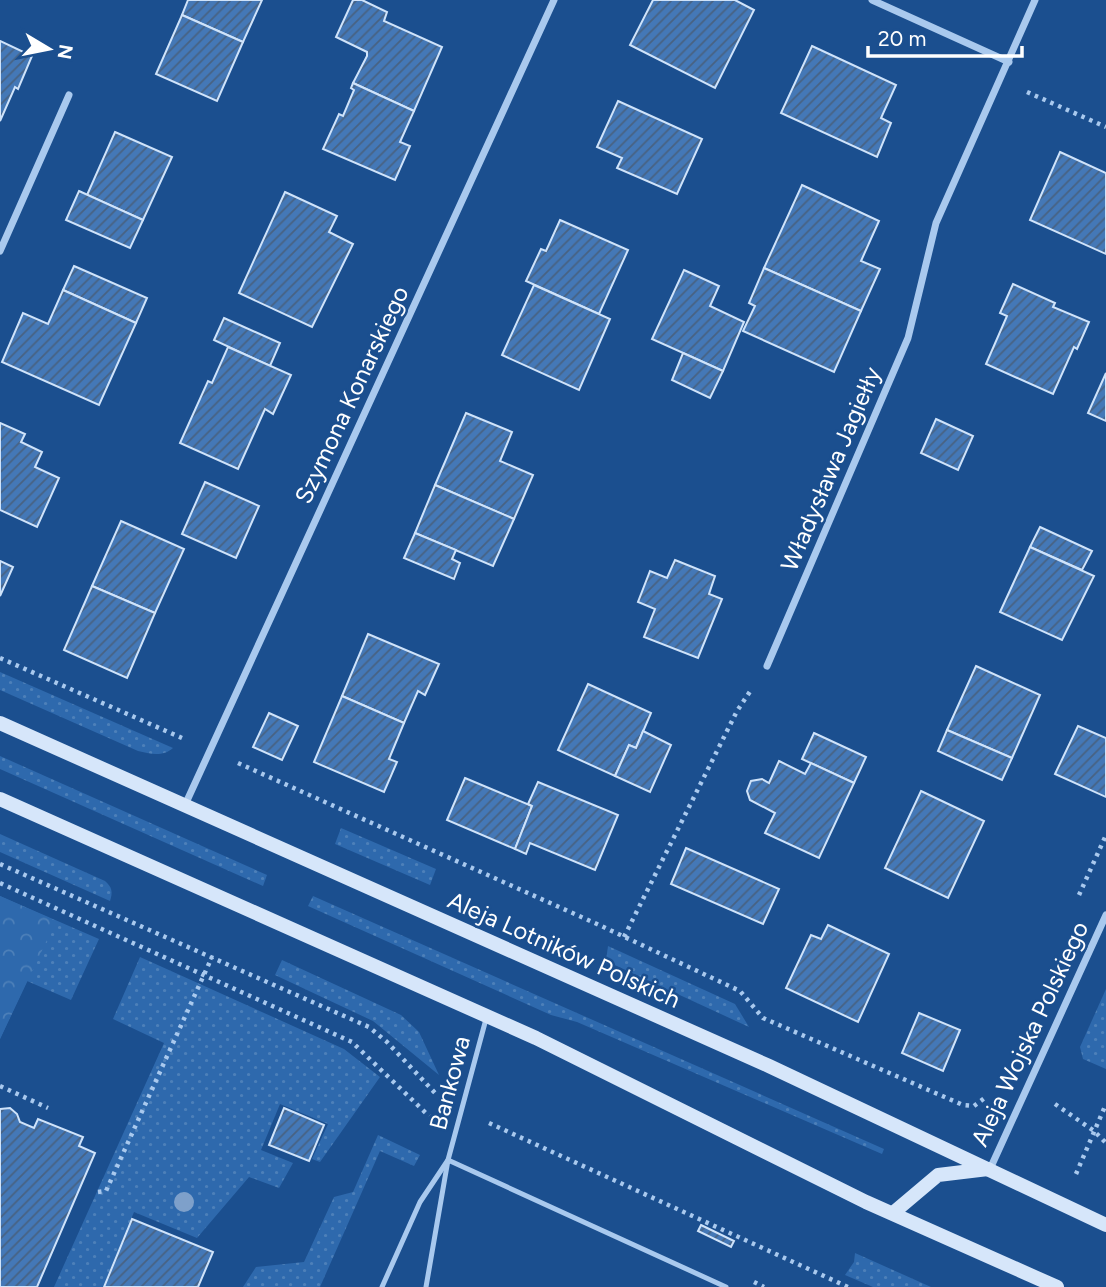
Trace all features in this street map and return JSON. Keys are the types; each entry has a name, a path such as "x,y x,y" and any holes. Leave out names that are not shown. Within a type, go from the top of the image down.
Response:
{"street":[{"name":"Szymona Konarskiego","path":"185,806 554,0"},
{"path":"872,0 1009,62"},
{"name":"Władysława Jagiełły","path":"767,666 908,338 936,223 1035,0"},
{"path":"0,251 3,238 69,95"},
{"name":"Aleja Lotników Polskich","path":"0,723 769,1066 1106,1225"},
{"path":"0,799 487,1016 893,1213 1057,1287"},
{"name":"Aleja Wojska Polskiego","path":"990,1169 1106,915"},
{"path":"893,1213 937,1175 990,1169"}],"lane":[{"name":"Bankowa","path":"426,1287 447,1160 487,1016"},
{"name":"Bankowa","path":"382,1287 420,1202 447,1160"},
{"path":"447,1160 726,1287"}],"path":[{"path":"1001,80 1106,127"},
{"path":"0,658 740,991 763,1018 963,1105 974,1106 984,1100 990,1091"},
{"path":"624,937 737,711 767,666"},
{"path":"0,864 369,1027 441,1098 461,1111 848,1287"},
{"path":"0,883 352,1042 434,1121 455,1131"},
{"path":"97,1192 106,1191 212,957"},
{"path":"0,1086 48,1108"},
{"path":"1055,1104 1094,1131 1106,1143"},
{"path":"1076,1174 1106,1104"},
{"path":"751,1281 764,1287"}],"green space":[{"path":"0,672 173,748 161,754 138,751 0,690"},
{"path":"0,756 267,875 263,886 0,769"},
{"path":"341,828 436,869 430,885 335,844"},
{"path":"0,834 105,881 111,890 110,901 0,852"},
{"path":"0,896 99,939 71,1000 27,981 0,1039"},
{"path":"0,896 56,921 0,1039"},
{"path":"313,896 884,1149 882,1154 577,1022 551,1015 308,906"},
{"path":"608,946 735,1004 749,1027 606,961"},
{"path":"140,957 344,1049 380,1077 320,1162 312,1159 328,1124 280,1104 261,1150 293,1163 279,1188 249,1177 197,1238 134,1212 103,1287 54,1287 164,1043 113,1019"},
{"path":"282,960 401,1015 419,1032 439,1075 373,1021 275,975"},
{"path":"1106,989 1106,1069 1083,1059 1080,1047"},
{"path":"378,1135 420,1155 414,1166 380,1151 320,1287 243,1287 256,1267 304,1262 334,1197 353,1192"},
{"path":"855,1253 931,1287 873,1287 845,1275 854,1262"}],"building":[{"path":"188,0 262,0 243,42 182,15"},
{"path":"353,0 362,0 387,12 384,21 442,47 414,111 353,83 367,52 336,37"},
{"path":"653,0 735,0 754,10 715,88 630,45"},
{"path":"182,15 243,42 217,101 156,74"},
{"path":"0,41 32,56 0,121"},
{"path":"812,46 896,85 881,118 891,123 877,157 781,113"},
{"path":"353,83 414,111 400,142 410,146 395,180 323,149 339,114 343,116 354,90 351,88"},
{"path":"618,101 702,139 677,194 617,168 622,158 597,147"},
{"path":"115,132 172,157 143,220 87,195"},
{"path":"1060,152 1106,173 1106,254 1030,220"},
{"path":"802,185 879,221 861,261 880,269 861,311 764,268"},
{"path":"79,191 143,220 130,248 66,220"},
{"path":"285,192 337,216 329,232 353,244 312,327 239,293"},
{"path":"560,220 628,250 599,314 526,281 541,249 546,251"},
{"path":"74,266 147,298 136,323 63,290"},
{"path":"764,268 861,311 834,372 743,331 755,306 749,303"},
{"path":"684,270 719,286 710,306 744,322 723,371 652,339"},
{"path":"1013,284 1055,303 1053,307 1089,322 1077,349 1074,347 1053,394 986,364 1007,316 1000,313"},
{"path":"534,285 610,319 579,390 502,355"},
{"path":"63,290 136,323 99,405 2,362 23,313 48,324"},
{"path":"224,318 280,343 270,366 214,340"},
{"path":"228,347 291,375 273,414 265,409 238,469 180,443 208,381 212,383"},
{"path":"683,353 723,371 710,398 672,380"},
{"path":"1106,373 1106,421 1088,413"},
{"path":"466,413 512,432 500,461 533,475 514,519 435,485"},
{"path":"936,419 973,436 958,470 921,453"},
{"path":"0,423 25,434 21,442 42,452 35,467 59,478 37,527 0,510"},
{"path":"205,482 259,506 236,558 182,534"},
{"path":"435,485 514,519 493,566 415,533"},
{"path":"121,521 184,549 155,613 92,586"},
{"path":"1040,527 1092,551 1082,570 1030,547"},
{"path":"415,533 456,550 452,559 460,563 454,579 404,558"},
{"path":"1030,547 1094,576 1062,640 1000,612"},
{"path":"675,560 715,576 709,594 722,599 698,658 644,637 655,609 638,602 650,571 667,578"},
{"path":"0,561 13,567 0,596"},
{"path":"92,586 155,613 127,678 64,650"},
{"path":"368,634 439,664 425,695 418,691 404,723 342,696"},
{"path":"976,666 1040,695 1012,758 947,730"},
{"path":"588,684 651,713 636,748 629,745 615,776 558,750"},
{"path":"342,696 404,723 389,759 397,762 384,792 314,762"},
{"path":"269,713 298,726 282,760 253,747"},
{"path":"1078,726 1106,738 1106,797 1055,774"},
{"path":"947,730 1012,758 1002,780 938,751"},
{"path":"643,731 671,745 650,792 615,776 629,745 636,748"},
{"path":"814,733 866,757 854,783 802,759"},
{"path":"779,761 805,774 811,763 854,783 819,858 765,833 775,813 750,800 747,791 751,781 762,779 769,783"},
{"path":"465,778 532,806 515,849 447,820"},
{"path":"538,782 618,815 595,870 530,843 526,854 515,849 532,806 528,804"},
{"path":"921,791 984,821 948,898 885,868"},
{"path":"686,848 779,889 763,924 671,884"},
{"path":"828,925 889,954 858,1022 786,988 811,935 821,939"},
{"path":"919,1013 960,1030 943,1071 902,1053"},
{"path":"10,1108 17,1114 20,1122 34,1128 38,1119 83,1137 79,1146 95,1153 37,1287 0,1287 0,1109"},
{"path":"284,1108 324,1125 309,1161 269,1145"},
{"path":"132,1219 213,1252 198,1287 104,1287"},
{"path":"701,1225 734,1241 731,1247 698,1231"}]}
